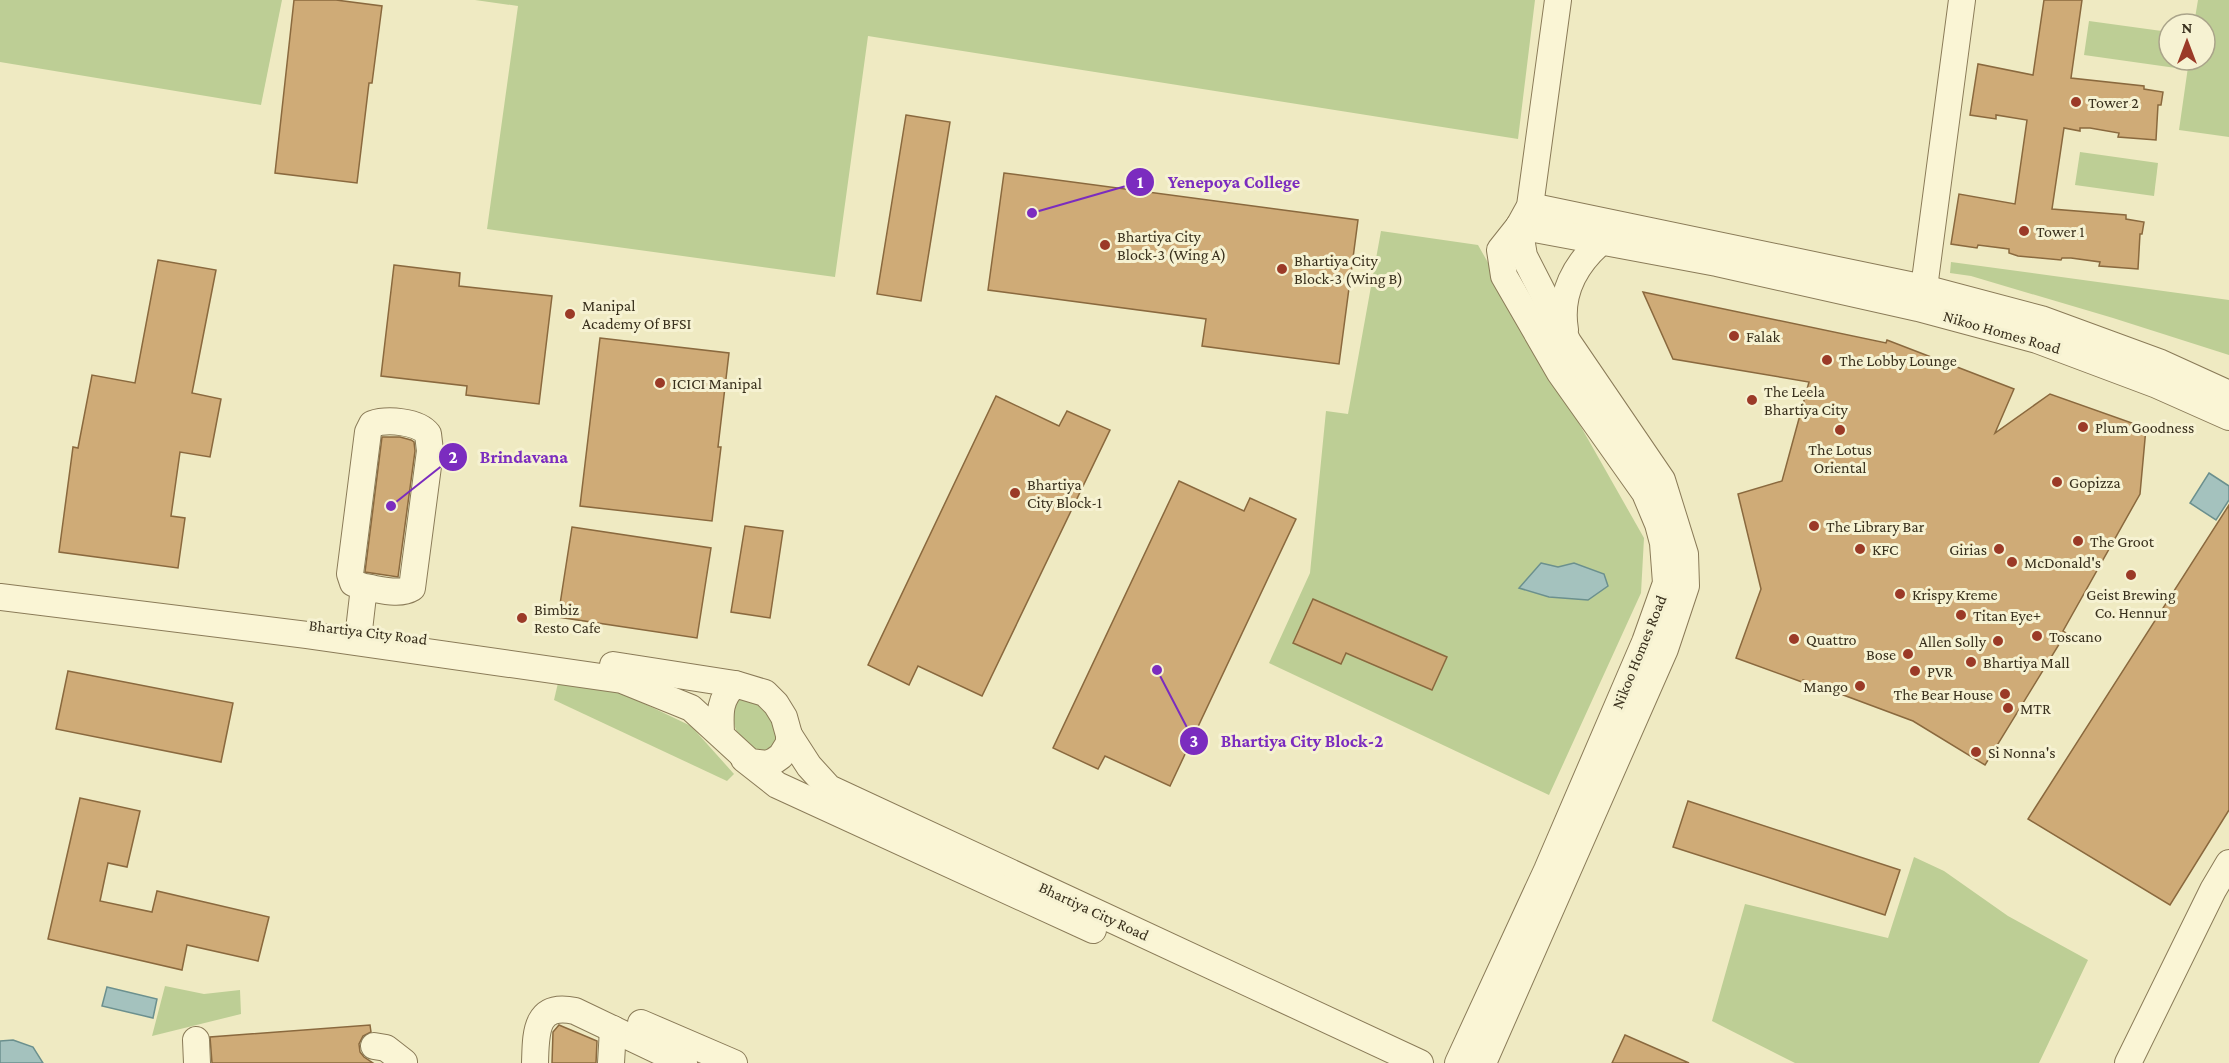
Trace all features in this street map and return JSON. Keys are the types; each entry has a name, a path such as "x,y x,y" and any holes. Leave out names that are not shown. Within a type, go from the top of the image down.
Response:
{"street":[{"path":"1524,216 1558,0"},
{"path":"1924,288 1962,0"},
{"name":"Nikoo Homes Road","path":"1524,216 1602,241 1814,275 1924,288 2041,319 2161,363 2229,394"},
{"name":"Nikoo Homes Road","path":"1524,216 1814,275 1918,308 2037,340 2157,385 2229,417"},
{"name":"Nikoo Homes Road","path":"1483,1063 1660,660 1686,586 1685,554 1662,480 1566,337 1524,256 1524,216"},
{"name":"Nikoo Homes Road","path":"1458,1063 1552,859 1646,642 1666,583 1663,543 1645,493 1560,373 1504,276 1500,250 1524,216"},
{"path":"1566,337 1563,312 1568,287 1581,262 1602,241"},
{"path":"380,422 418,426 429,434 430,451 412,588 407,591 392,591 364,587 353,584 350,574 368,432 372,424 380,422"},
{"name":"Bhartiya City Road","path":"0,584 26,594 622,680 691,708 721,733 743,758 777,785 1382,1063"},
{"path":"359,630 364,587"},
{"name":"Bhartiya City Road","path":"0,597 26,594 359,630 535,653 735,684 765,693 784,717 789,735 809,766 829,788 1420,1063"},
{"path":"721,733 721,705 726,692 735,684"},
{"path":"743,758 758,764 774,761 786,750 789,735"},
{"path":"2128,1063 2212,890 2229,863"},
{"path":"2115,1063 2192,914 2212,890"},
{"path":"536,1063 536,1029 545,1017 559,1010 575,1011 684,1063"},
{"path":"641,1023 734,1063"},
{"path":"611,1063 613,1029"},
{"path":"374,1046 386,1048 406,1057"}],"green space":[{"path":"0,0 282,0 261,105 0,62"},
{"path":"475,0 1535,0 1518,139 868,36 835,277 487,229 518,6"},
{"path":"2198,0 2229,0 2229,137 2179,130 2187,72 2217,72 2217,12 2196,12"},
{"path":"2089,21 2157,30 2157,65 2084,55"},
{"path":"2080,152 2158,163 2154,196 2075,185"},
{"path":"1381,231 1478,245 1644,538 1641,593 1549,795 1269,663 1310,573 1326,411 1348,414"},
{"path":"1951,262 2229,300 2229,355 1971,276 1950,273"},
{"path":"558,683 620,692 691,726 734,774 727,781 554,700"},
{"path":"738,697 762,701 782,741 767,756 744,744 737,734 731,710"},
{"path":"1914,857 1944,871 2008,916 2088,960 2039,1063 1795,1063 1712,1021 1745,904 1888,938"},
{"path":"165,986 204,994 240,990 241,1014 152,1036"}],"water":[{"path":"2209,473 2229,486 2229,500 2216,520 2190,503"},
{"path":"1541,563 1558,567 1574,563 1604,574 1608,586 1588,600 1549,597 1519,588"},
{"path":"107,987 157,999 153,1018 102,1006"},
{"path":"13,1040 33,1047 43,1063 0,1063 0,1041"}],"building":[{"path":"294,0 336,0 382,6 372,83 369,83 357,183 275,173"},
{"path":"2044,0 2082,0 2071,78 2144,86 2144,89 2163,92 2161,105 2158,105 2156,140 2118,137 2119,133 2090,128 2080,128 2080,131 2064,128 2052,209 2126,215 2126,219 2144,222 2142,234 2140,234 2138,269 2099,266 2100,262 2071,258 2061,260 2018,256 2009,253 2009,249 1951,244 1959,194 2015,204 2027,120 1996,115 1996,119 1970,115 1978,64 2033,75"},
{"path":"906,115 950,122 921,301 877,294"},
{"path":"1004,173 1358,220 1339,364 1202,346 1206,319 988,290"},
{"path":"158,260 216,270 192,393 221,399 210,457 180,452 171,516 185,518 178,568 59,552 73,447 78,448 92,375 135,383"},
{"path":"394,265 460,273 459,286 552,296 539,404 466,395 467,386 381,376"},
{"path":"1643,292 1886,343 1887,340 2014,389 1995,433 2050,394 2146,428 2140,494 2063,631 2066,633 1985,765 1913,721 1736,658 1761,589 1738,494 1782,481 1809,382 1673,359"},
{"path":"600,338 729,353 712,521 580,506"},
{"name":"Bhartiya City Block-1","path":"996,396 1059,426 1067,411 1110,430 982,696 918,666 909,685 868,665"},
{"path":"382,437 400,437 414,442 415,451 398,577 365,572"},
{"path":"1179,481 1244,511 1250,498 1296,519 1170,786 1105,756 1098,769 1053,748"},
{"path":"2229,505 2229,810 2170,905 2028,819"},
{"path":"745,526 783,531 770,618 731,612"},
{"path":"572,527 711,548 697,638 558,617"},
{"path":"1313,599 1447,657 1432,690 1346,653 1341,664 1293,643"},
{"path":"68,671 233,703 221,762 56,729"},
{"path":"80,798 140,811 127,867 108,863 100,901 152,912 157,891 269,917 258,961 187,945 182,970 48,939"},
{"path":"1688,801 1900,870 1885,915 1673,847"},
{"path":"370,1025 371,1032 363,1036 359,1044 360,1052 373,1063 212,1063 210,1037"},
{"path":"559,1025 597,1041 596,1063 552,1063 553,1032"},
{"path":"1625,1035 1689,1063 1612,1063"}],"place":[{"name":"Tower 2","path":"2076,102"},
{"name":"Yenepoya College","path":"1032,213"},
{"name":"Tower 1","path":"2024,231"},
{"name":"Bhartiya City Block-3 (Wing A)","path":"1105,245"},
{"name":"Bhartiya City Block-3 (Wing B)","path":"1282,269"},
{"name":"Manipal Academy Of BFSI","path":"570,314"},
{"name":"Falak","path":"1734,336"},
{"name":"The Lobby Lounge","path":"1827,360"},
{"name":"ICICI Manipal","path":"660,383"},
{"name":"The Leela Bhartiya City","path":"1752,400"},
{"name":"Plum Goodness","path":"2083,427"},
{"name":"The Lotus Oriental","path":"1840,430"},
{"name":"Gopizza","path":"2057,482"},
{"name":"Bhartiya City Block-1","path":"1015,493"},
{"name":"Brindavana","path":"391,506"},
{"name":"The Library Bar","path":"1814,526"},
{"name":"The Groot","path":"2078,541"},
{"name":"KFC","path":"1860,549"},
{"name":"Girias","path":"1999,549"},
{"name":"McDonald's","path":"2012,562"},
{"name":"Geist Brewing Co. Hennur","path":"2131,575"},
{"name":"Krispy Kreme","path":"1900,594"},
{"name":"Titan Eye+","path":"1961,615"},
{"name":"Bimbiz Resto Cafe","path":"522,618"},
{"name":"Toscano","path":"2037,636"},
{"name":"Quattro","path":"1794,639"},
{"name":"Allen Solly","path":"1998,641"},
{"name":"Bose","path":"1908,654"},
{"name":"Bhartiya Mall","path":"1971,662"},
{"name":"Bhartiya City Block-2","path":"1157,670"},
{"name":"PVR","path":"1915,671"},
{"name":"Mango","path":"1860,686"},
{"name":"The Bear House","path":"2005,694"},
{"name":"MTR","path":"2008,708"},
{"name":"Si Nonna's","path":"1976,752"}]}
